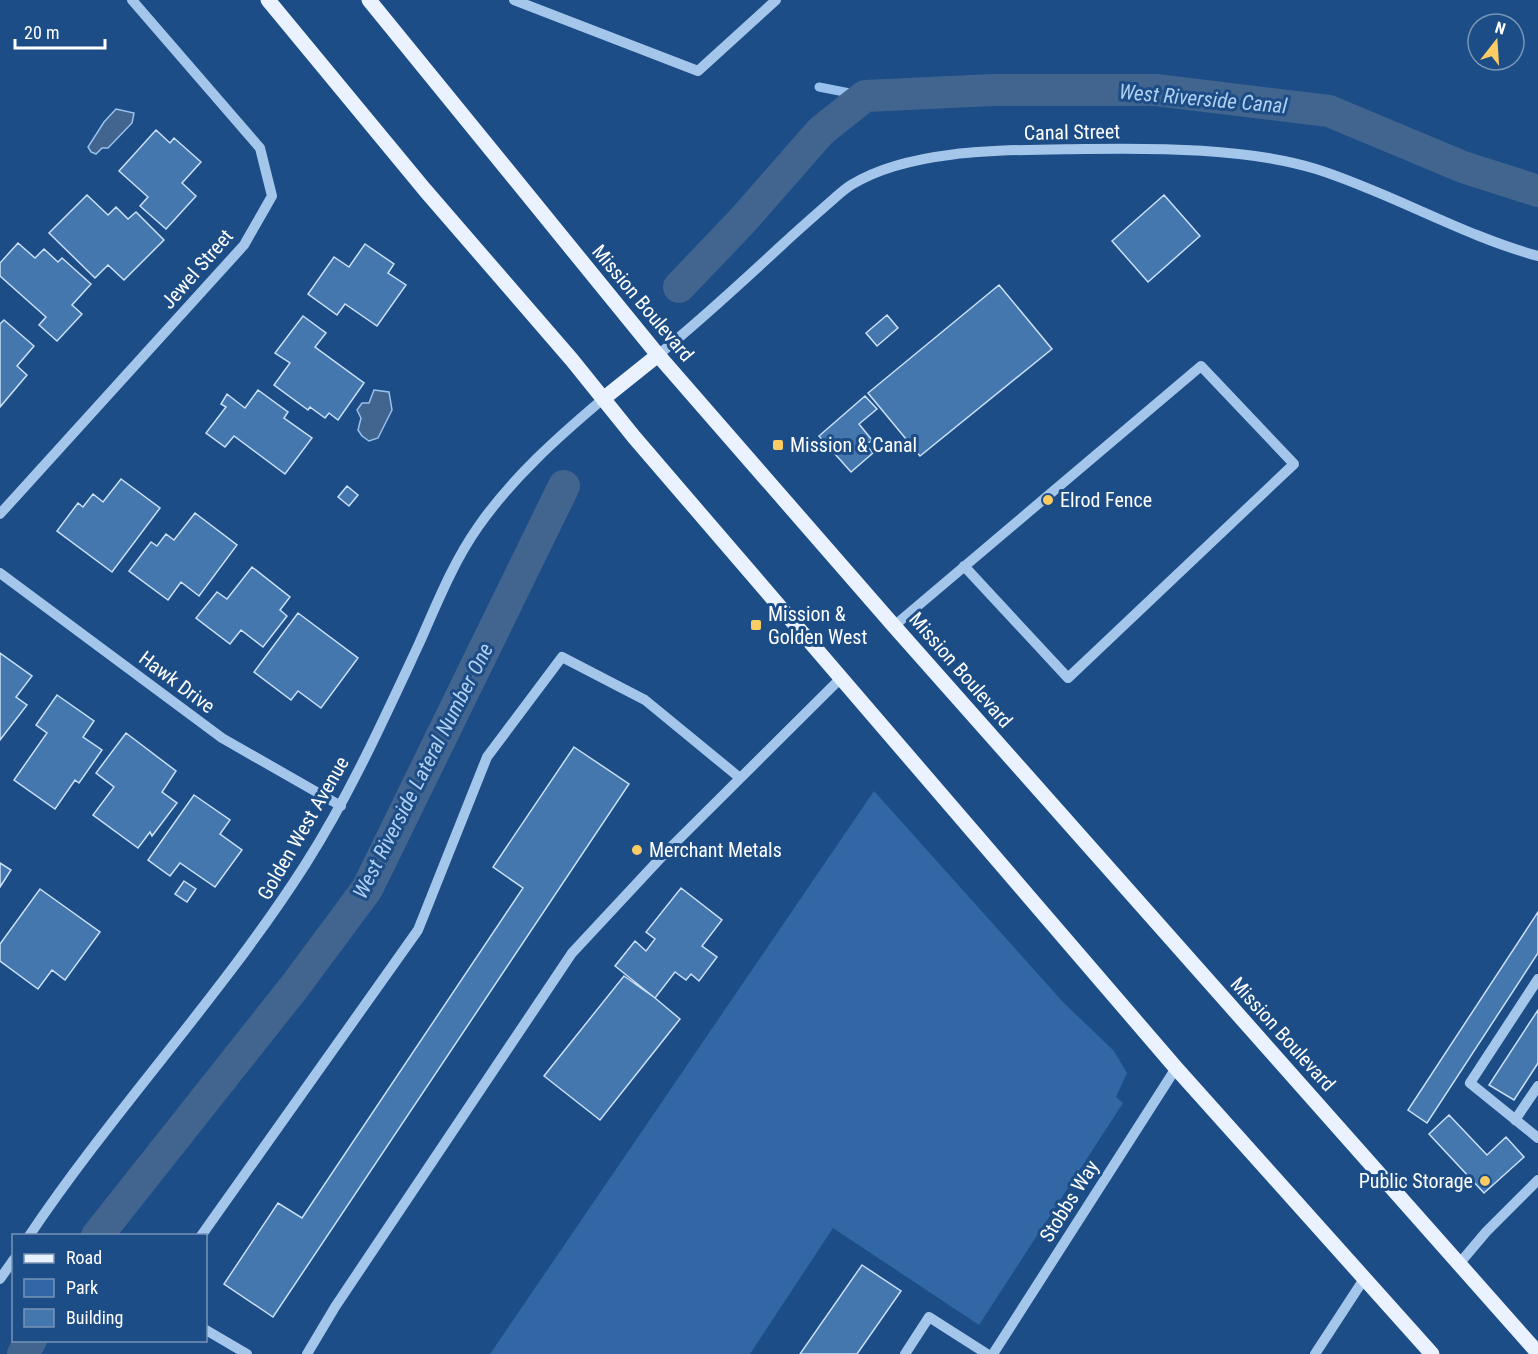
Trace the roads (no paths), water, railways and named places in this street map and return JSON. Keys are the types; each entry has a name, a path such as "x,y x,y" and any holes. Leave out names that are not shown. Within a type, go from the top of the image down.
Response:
{"main road":[{"path":"268,0 425,190 1176,1068 1432,1354"},
{"name":"Mission Boulevard","path":"369,0 658,355 894,626 1538,1353"},
{"path":"603,399 658,355"}],"street":[{"name":"Jewel Street","path":"0,514 244,245 272,196 260,148 132,0"},
{"path":"514,0 698,71 776,0"},
{"name":"Canal Street","path":"658,355 851,185 882,171 914,161 961,154 1038,149 1130,148 1246,155 1315,169 1380,193 1480,237 1538,256"},
{"path":"894,626 964,566 1201,366 1294,464 1068,678 964,566"},
{"name":"Golden West Avenue","path":"30,1234 269,920 341,806 438,600 477,529 520,477 564,432 603,399"},
{"name":"Hawk Drive","path":"0,573 222,738 341,806"},
{"path":"202,1234 418,930 487,757 562,657 645,700 740,778"},
{"path":"307,1354 342,1297 572,953 668,850 841,678"},
{"path":"1538,979 1470,1083 1538,1138"},
{"name":"Stobbs Way","path":"993,1354 1176,1068"},
{"path":"1515,1120 1538,1086"},
{"path":"1459,1264 1486,1232 1538,1180"},
{"path":"0,1279 12,1262"},
{"path":"1315,1354 1364,1279"},
{"path":"906,1354 929,1317 987,1354"},
{"path":"207,1331 247,1354"}],"waterway":[{"name":"West Riverside Canal","path":"819,87 865,96"},
{"name":"West Riverside Canal","path":"679,287 743,220 821,131 865,96 993,90 1156,90 1329,111 1463,167 1538,191"},
{"name":"West Riverside Lateral Number One","path":"99,1234 295,986 367,889 564,486"},
{"name":"West Riverside Lateral Number One","path":"23,1354 30,1342"}],"place":[{"name":"Mission & Canal","path":"778,445"},
{"name":"Elrod Fence","path":"1048,500"},
{"name":"Mission & Golden West","path":"756,625"},
{"name":"Merchant Metals","path":"637,850"},
{"name":"Public Storage","path":"1485,1181"}]}
